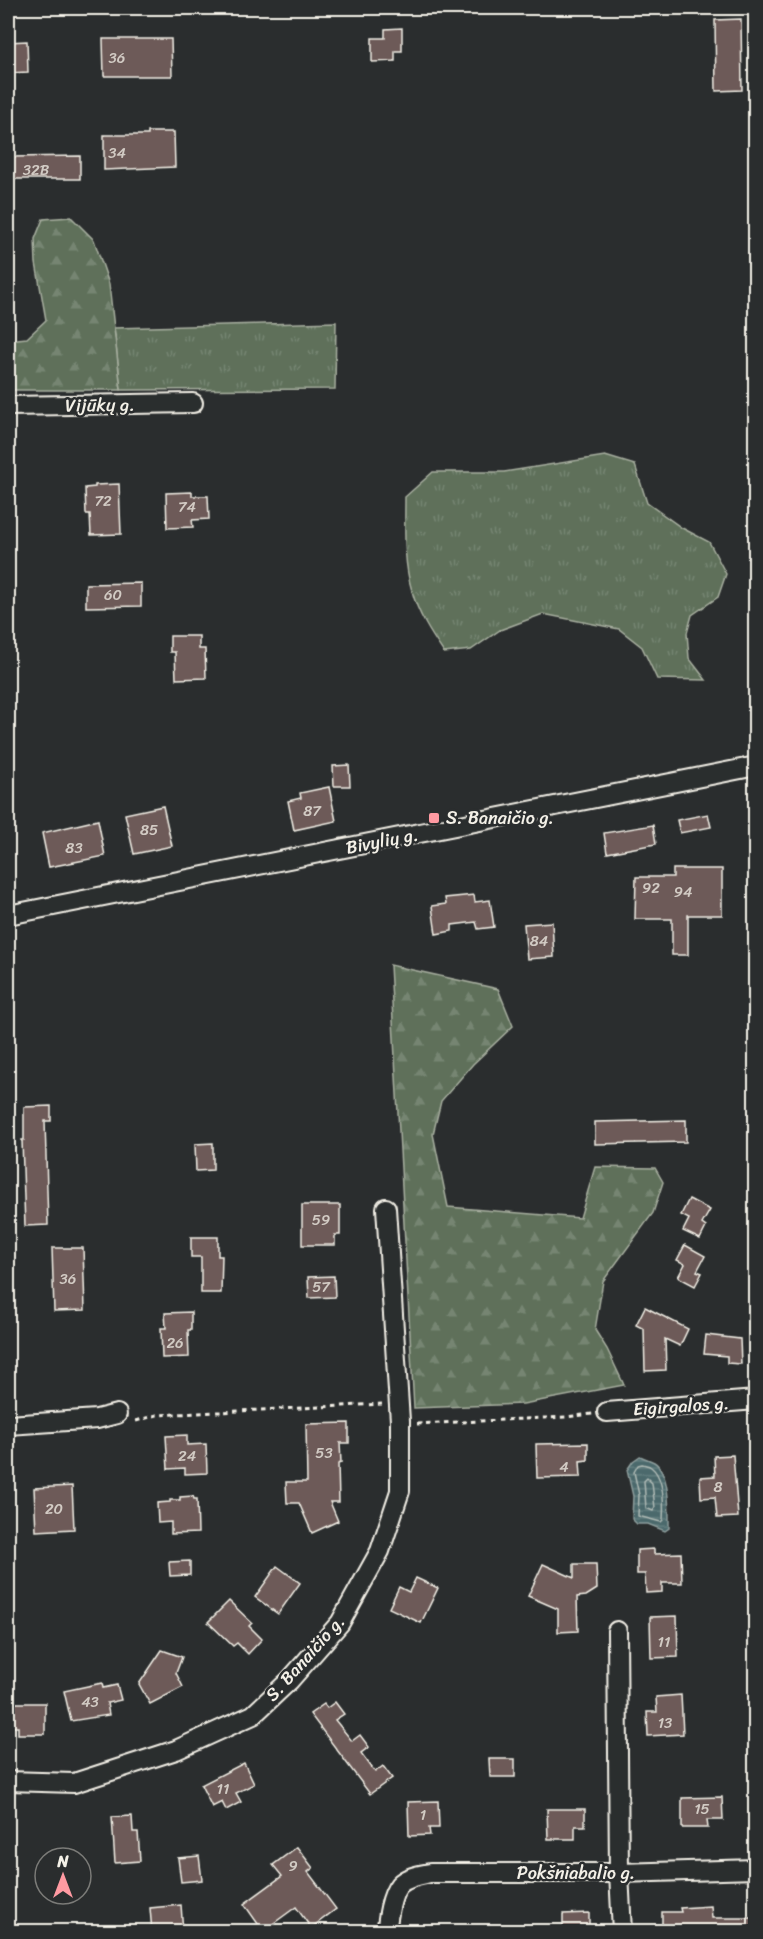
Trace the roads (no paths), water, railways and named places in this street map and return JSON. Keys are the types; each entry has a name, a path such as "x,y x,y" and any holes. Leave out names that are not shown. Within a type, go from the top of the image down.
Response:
{"street":[{"name":"Vijūkų g.","path":"8,406 193,403"},
{"name":"Bivylių g.","path":"8,915 756,766"},
{"name":"S. Banaičio g.","path":"8,1781 74,1783 176,1750 253,1715 289,1681 340,1623 380,1551 400,1491 399,1403 386,1208"},
{"name":"Eigirgalos g.","path":"607,1412 756,1400"},
{"path":"8,1425 97,1419 117,1414"},
{"path":"617,1631 622,1932"},
{"name":"Pokšniabalio g.","path":"387,1932 387,1916 399,1885 414,1876 430,1873 620,1873 756,1869"}],"water":[{"path":"640,1456 654,1462 659,1467 666,1483 669,1528 665,1531 648,1524 637,1524 632,1519 633,1496 627,1470"}],"place":[{"name":"S. Banaičio g.","path":"434,818"}]}
